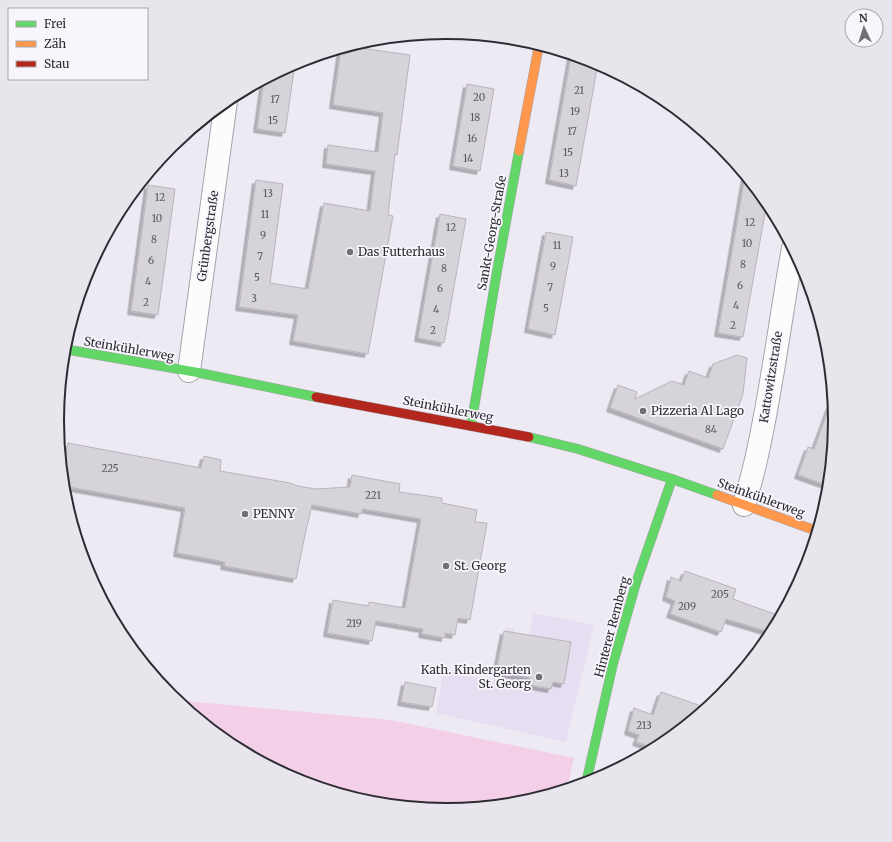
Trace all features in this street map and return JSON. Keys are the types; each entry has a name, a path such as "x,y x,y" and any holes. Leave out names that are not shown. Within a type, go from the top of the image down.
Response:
{"street":[{"name":"Sankt-Georg-Straße","path":"470,426 538,50"},
{"name":"Grünbergstraße","path":"189,371 225,110"},
{"name":"Kattowitzstraße","path":"744,505 759,447 767,406 791,258"},
{"name":"Steinkühlerweg","path":"70,350 189,371 524,436 578,449 672,479 812,529"},
{"name":"Hinterer Remberg","path":"588,776 613,664 636,584 672,479"}],"shaded area":[{"name":"Kath. Kindergarten St. Georg","path":"533,613 594,625 566,742 436,713 444,670 494,681 505,627 514,629 514,632 529,635"},
{"path":"187,701 391,720 574,758 568,783 521,796 496,800 446,803 396,800 371,796 323,783 277,764 234,739 213,724"}],"building":[{"path":"362,48 410,55 397,155 395,154 388,215 393,216 368,354 293,341 298,315 239,307 256,180 283,184 270,283 308,289 324,203 370,211 375,171 326,164 328,145 378,152 383,113 333,105 340,54"},
{"path":"570,60 597,70 576,186 549,180"},
{"path":"294,71 285,133 257,129 263,86"},
{"path":"467,84 494,89 480,171 453,166"},
{"path":"744,182 765,211 743,337 718,333"},
{"path":"148,185 175,189 158,315 131,311"},
{"path":"440,214 466,219 444,343 418,338"},
{"path":"546,232 573,237 555,335 528,329"},
{"path":"737,355 747,358 743,394 723,449 610,408 618,385 637,392 635,399 672,381 684,385 689,371 708,378 713,364"},
{"path":"828,412 827,446 823,484 798,475 808,447 814,449"},
{"path":"68,443 201,468 204,456 221,460 220,471 316,489 350,487 352,475 400,484 399,492 442,498 442,503 477,510 475,522 487,523 470,620 458,618 455,635 445,633 445,638 422,634 423,629 376,621 372,641 327,633 333,600 368,606 369,602 405,608 421,519 363,509 361,514 312,505 296,579 224,566 225,562 177,553 185,508 70,487 66,455"},
{"path":"685,571 736,589 733,599 776,614 765,631 726,619 721,632 670,614 675,601 666,597 671,577 681,581"},
{"path":"504,631 571,642 564,684 553,682 551,689 529,685 530,678 496,672"},
{"path":"405,682 436,688 432,707 401,702"},
{"path":"661,692 700,706 679,724 647,746 636,742 639,735 628,731 634,708 653,715"}],"traffic: fast":[{"path":"471,426 519,151"},
{"path":"70,350 195,372 316,397"},
{"path":"529,437 578,449 717,495"},
{"path":"588,776 613,664 636,583 672,479"}],"traffic: slow":[{"path":"519,151 538,50"},
{"path":"717,495 812,529"}],"traffic: jam":[{"path":"316,397 529,437"}],"place":[{"name":"Das Futterhaus","path":"350,252"},
{"name":"Pizzeria Al Lago","path":"643,411"},
{"name":"PENNY","path":"245,514"},
{"name":"St. Georg","path":"446,566"},
{"name":"Kath. Kindergarten St. Georg","path":"539,677"}]}
